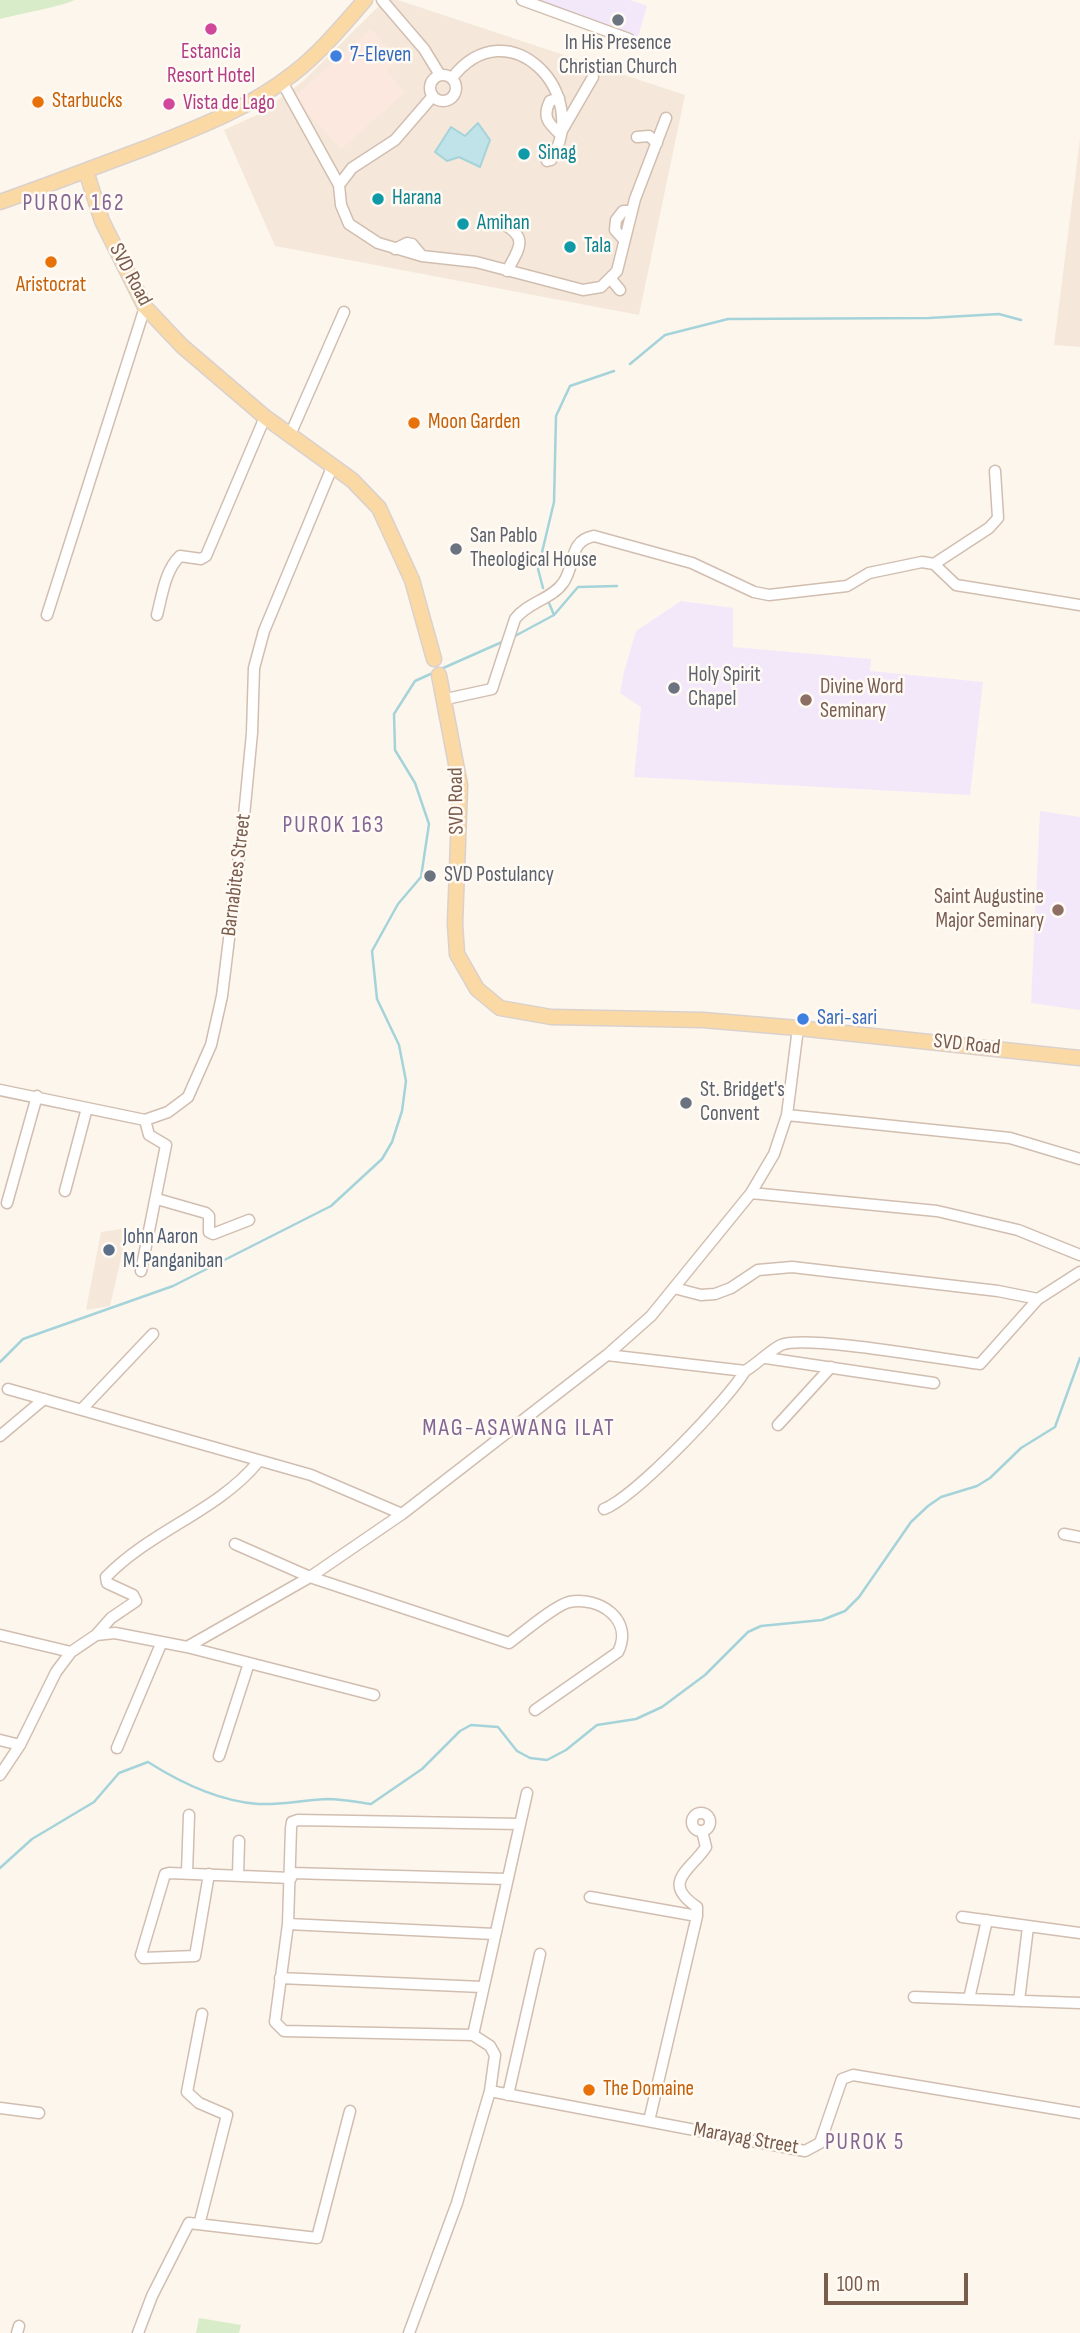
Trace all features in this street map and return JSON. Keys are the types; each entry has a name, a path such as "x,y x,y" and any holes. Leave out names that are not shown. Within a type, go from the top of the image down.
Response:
{"main road":[{"path":"0,202 222,117 282,82 324,46 360,2"},
{"name":"SVD Road","path":"86,171 103,221 145,307 182,346 265,417 334,465 379,508 412,580 434,659"},
{"name":"SVD Road","path":"439,675 446,699 460,785 455,924 457,954 477,989 500,1008 551,1017 703,1020 798,1028 1080,1058"}],"street":[{"path":"382,0 424,49 440,75 452,78 456,85 452,97 444,101 433,96"},
{"path":"522,0 629,39"},
{"path":"452,78 464,63 488,51 510,51 533,60 547,75 562,109 559,148 551,160 547,161"},
{"path":"433,96 430,83 440,75"},
{"path":"561,134 593,77"},
{"path":"282,82 339,185 341,205 349,224 377,243 394,249 422,256 477,262 583,290 601,286 617,271 631,211 666,118"},
{"path":"339,185 352,168 395,141 433,96"},
{"path":"559,98 550,101 545,111 547,121 561,134"},
{"path":"637,137 649,136 657,143"},
{"path":"503,224 515,230 520,238 519,249 507,271"},
{"path":"610,278 620,289"},
{"path":"47,615 145,307"},
{"path":"290,435 344,312"},
{"path":"157,615 164,587 176,560 180,556 201,559 206,556 265,417"},
{"name":"Barnabites Street","path":"145,1120 168,1112 188,1097 211,1045 222,996 244,816 252,733 254,668 264,631 334,465"},
{"path":"934,564 989,528 998,518 995,471"},
{"path":"446,699 492,690 515,619 522,610 560,587 582,539 594,536 692,563 754,592 769,595 816,587 848,586 869,573 891,566 922,562 934,564 956,585 1080,605"},
{"name":"SVD Road","path":"434,659 439,675"},
{"path":"187,1647 310,1577 402,1514 607,1355 651,1316 751,1194 774,1154 787,1115 798,1028"},
{"path":"0,1090 145,1120 149,1135 166,1145 141,1271"},
{"path":"6,1203 37,1096"},
{"path":"65,1191 87,1108"},
{"path":"787,1115 1010,1138 1080,1159"},
{"path":"751,1194 937,1211 1018,1230 1080,1255"},
{"path":"156,1199 206,1213 209,1216 209,1233 213,1234 249,1220"},
{"path":"674,1288 715,1294 731,1288 758,1270 792,1267 998,1291 1038,1299"},
{"path":"604,1509 618,1504 737,1384 745,1371 781,1345 828,1344 980,1364 1038,1299 1080,1272"},
{"path":"82,1409 153,1334"},
{"path":"607,1355 745,1371"},
{"path":"766,1358 934,1383"},
{"path":"778,1425 831,1367"},
{"path":"8,1388 258,1462 311,1475 402,1514"},
{"path":"0,1436 44,1399"},
{"path":"0,1774 20,1745 44,1692 71,1652 136,1601 133,1595 107,1583 106,1577 160,1533 198,1511 258,1462"},
{"path":"1064,1534 1080,1538"},
{"path":"235,1544 310,1577 509,1643 567,1602 587,1602 605,1608 618,1617 622,1633 618,1652 535,1710"},
{"path":"96,1635 115,1633 187,1647 374,1695"},
{"path":"0,1635 71,1652"},
{"path":"117,1748 161,1644"},
{"path":"219,1755 249,1664"},
{"path":"0,1740 20,1745"},
{"path":"473,2035 527,1793"},
{"path":"187,1873 189,1815"},
{"path":"409,2333 457,2203 490,2091 495,2055 490,2046 473,2035 284,2031 275,2022 288,1924 290,1828 292,1822 298,1820 520,1824"},
{"path":"649,2121 697,1916 697,1907 681,1893 680,1883 684,1869 698,1859 706,1847 702,1831"},
{"path":"238,1876 239,1841"},
{"path":"209,1874 195,1956 146,1959 141,1955 162,1880 169,1873 507,1879"},
{"path":"590,1896 697,1916"},
{"path":"962,1917 1080,1933"},
{"path":"969,1999 987,1920"},
{"path":"288,1924 494,1934"},
{"path":"1019,2001 1028,1927"},
{"path":"508,2095 540,1954"},
{"path":"280,1978 482,1987"},
{"path":"914,1997 1080,2003"},
{"path":"200,2221 226,2115 200,2103 187,2091 202,2014"},
{"name":"Marayag Street","path":"490,2091 805,2151 820,2143 837,2090 842,2080 853,2075 1080,2113"},
{"path":"0,2108 39,2113"},
{"path":"138,2333 186,2226 192,2221 317,2238 350,2111"}],"shaded area":[{"path":"385,0 398,0 685,95 639,315 275,246 224,130 259,114 302,82"},
{"path":"522,0 630,0 647,6 637,40"},
{"path":"371,29 398,60 386,71 405,92 341,149 294,97"},
{"path":"1080,139 1080,347 1054,345"},
{"name":"Divine Word Seminary","path":"681,601 733,608 733,647 871,659 870,671 983,682 970,795 634,777 641,707 620,693 624,672 636,631"},
{"name":"Saint Augustine Major Seminary","path":"1040,811 1080,817 1080,1010 1031,1003"},
{"path":"128,1228 110,1306 86,1310 101,1232"}],"green space":[{"path":"0,0 74,0 0,19"},
{"path":"199,2318 241,2325 239,2333 196,2333"}],"water":[{"path":"478,123 490,140 480,167 459,157 447,161 435,152 451,127 465,136"}],"waterway":[{"path":"630,364 665,335 728,319 929,318 999,314 1021,320"},
{"path":"543,588 538,569 554,502 556,416 570,386 614,371"},
{"path":"515,636 554,615 578,587 617,586"},
{"path":"549,603 554,615"},
{"path":"441,669 502,642"},
{"path":"0,1362 23,1339 173,1286 331,1206 382,1159 392,1142 402,1111 406,1081 399,1045 377,999 372,951 398,904 421,877 429,824 415,783 395,750 394,714 415,681 435,672"},
{"path":"0,1868 32,1839 94,1802 119,1773 148,1762 200,1790 243,1802 267,1804 328,1799 371,1804 422,1769 460,1731 471,1725 498,1727 517,1751 530,1758 547,1760 566,1750 597,1725 636,1719 662,1707 705,1675 748,1632 761,1626 822,1620 845,1611 859,1597 911,1522 928,1506 941,1497 977,1486 990,1478 1021,1448 1055,1427 1080,1358"}],"place":[{"name":"In His Presence Christian Church","path":"618,20"},
{"name":"Estancia Resort Hotel","path":"211,29"},
{"name":"7-Eleven","path":"336,56"},
{"name":"Starbucks","path":"38,102"},
{"name":"Vista de Lago","path":"169,104"},
{"name":"Sinag","path":"524,154"},
{"name":"Harana","path":"378,199"},
{"name":"Amihan","path":"463,224"},
{"name":"Tala","path":"570,247"},
{"name":"Aristocrat","path":"51,262"},
{"name":"Moon Garden","path":"414,423"},
{"name":"San Pablo Theological House","path":"456,549"},
{"name":"Holy Spirit Chapel","path":"674,688"},
{"name":"Divine Word Seminary","path":"806,700"},
{"name":"SVD Postulancy","path":"430,876"},
{"name":"Saint Augustine Major Seminary","path":"1058,910"},
{"name":"Sari-sari","path":"803,1019"},
{"name":"St. Bridget's Convent","path":"686,1103"},
{"name":"John Aaron M. Panganiban","path":"109,1250"},
{"name":"The Domaine","path":"589,2090"}],"district":[{"name":"PUROK 162","path":"74,204"},
{"name":"PUROK 163","path":"334,826"},
{"name":"MAG-ASAWANG ILAT","path":"519,1429"},
{"name":"PUROK 5","path":"865,2143"}]}
